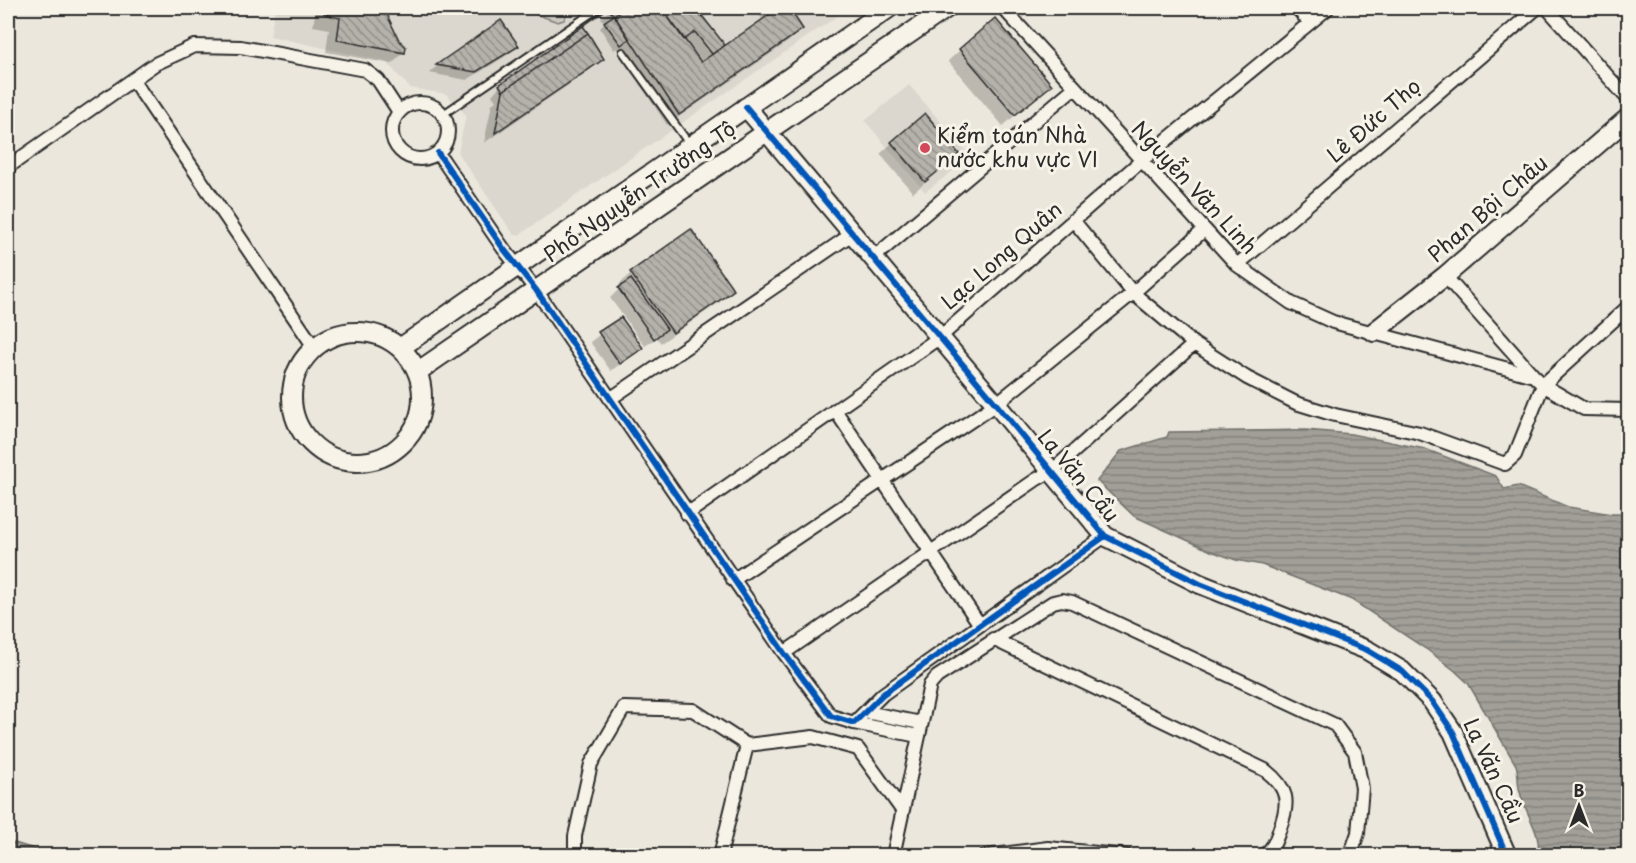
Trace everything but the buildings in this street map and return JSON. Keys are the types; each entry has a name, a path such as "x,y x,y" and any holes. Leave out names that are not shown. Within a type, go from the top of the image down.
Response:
{"street":[{"name":"Phố Nguyễn Trường Tộ","path":"400,348 889,8"},
{"name":"Phố Nguyễn Trường Tộ","path":"417,372 947,8"},
{"name":"Nguyễn Văn Linh","path":"1003,8 1237,265 1291,303 1333,322 1538,381 1584,409 1629,410"},
{"path":"1297,8 1310,23"},
{"name":"Lạc Long Quân","path":"687,514 940,337 1141,161 1328,8"},
{"name":"Lê Đức Thọ","path":"1237,265 1537,8"},
{"path":"1547,8 1629,99"},
{"path":"8,167 155,64 194,46 241,47 365,70 378,80 399,112"},
{"path":"133,80 314,347"},
{"path":"873,258 1075,87"},
{"path":"419,103 429,105 442,115 448,131 447,141 438,153 423,159 411,158 395,144 392,135 393,126 399,112 407,106 419,103"},
{"name":"La Văn Cầu","path":"746,107 1106,536 1200,584 1367,650 1402,671 1432,701 1454,732 1507,855"},
{"name":"Phan Bội Châu","path":"1374,333 1445,276 1629,118"},
{"path":"438,153 536,291 733,580 831,716 918,736"},
{"path":"1073,220 1133,292 1194,344 1247,378 1296,403 1335,415 1420,433 1505,464 1515,455 1538,381 1629,307"},
{"path":"733,580 996,404 1133,292 1204,230"},
{"path":"610,399 852,234"},
{"name":"Nguyễn Văn Linh","path":"1445,276 1538,381"},
{"path":"348,332 367,332 385,338 400,348 410,359 417,372 422,393 420,415 410,435 394,450 374,460 352,462 330,457 312,444 298,427 292,406 292,384 300,363 314,347 330,337 348,332"},
{"path":"784,653 1037,479 1052,471 1194,344"},
{"path":"835,410 980,626"},
{"path":"854,723 883,694 1106,536"},
{"path":"893,855 930,685 993,639 1053,602 1062,600 1072,602 1335,725 1355,752 1362,788 1358,833 1350,855"},
{"path":"993,639 1265,770 1277,779 1283,788 1287,811 1273,849 1263,855"},
{"path":"575,855 575,836 591,764 624,708 693,710 747,745 813,737 858,748 902,810"},
{"path":"866,712 921,723"},
{"path":"720,855 747,745"},
{"path":"986,855 1048,848 1128,855"}],"lane":[{"path":"442,115 599,8"},
{"path":"623,52 690,146"}],"shaded area":[{"path":"275,8 518,8 558,22 564,20 569,8 849,8 519,235 514,235 458,153 466,115 446,94 410,88 386,62 270,36"},
{"path":"518,8 569,8 564,20 558,22"},
{"path":"909,85 971,157 925,192 865,121"},
{"path":"1306,430 1351,434 1425,449 1496,476 1504,489 1518,486 1568,507 1612,514 1628,514 1628,855 1538,855 1538,839 1522,800 1516,765 1468,683 1426,649 1352,600 1262,565 1236,560 1211,551 1134,516 1097,481 1121,451 1167,437 1169,432"},
{"path":"8,841 54,855 8,855"}],"cycle path":[{"path":"746,107 1105,536 1200,584 1367,650 1402,671 1432,701 1453,732 1507,856"},
{"path":"438,153 503,248 536,290 784,653 831,716 854,723 883,694 1105,536"}],"place":[{"name":"Kiểm toán Nhà nước khu vực VI","path":"925,148"}]}
